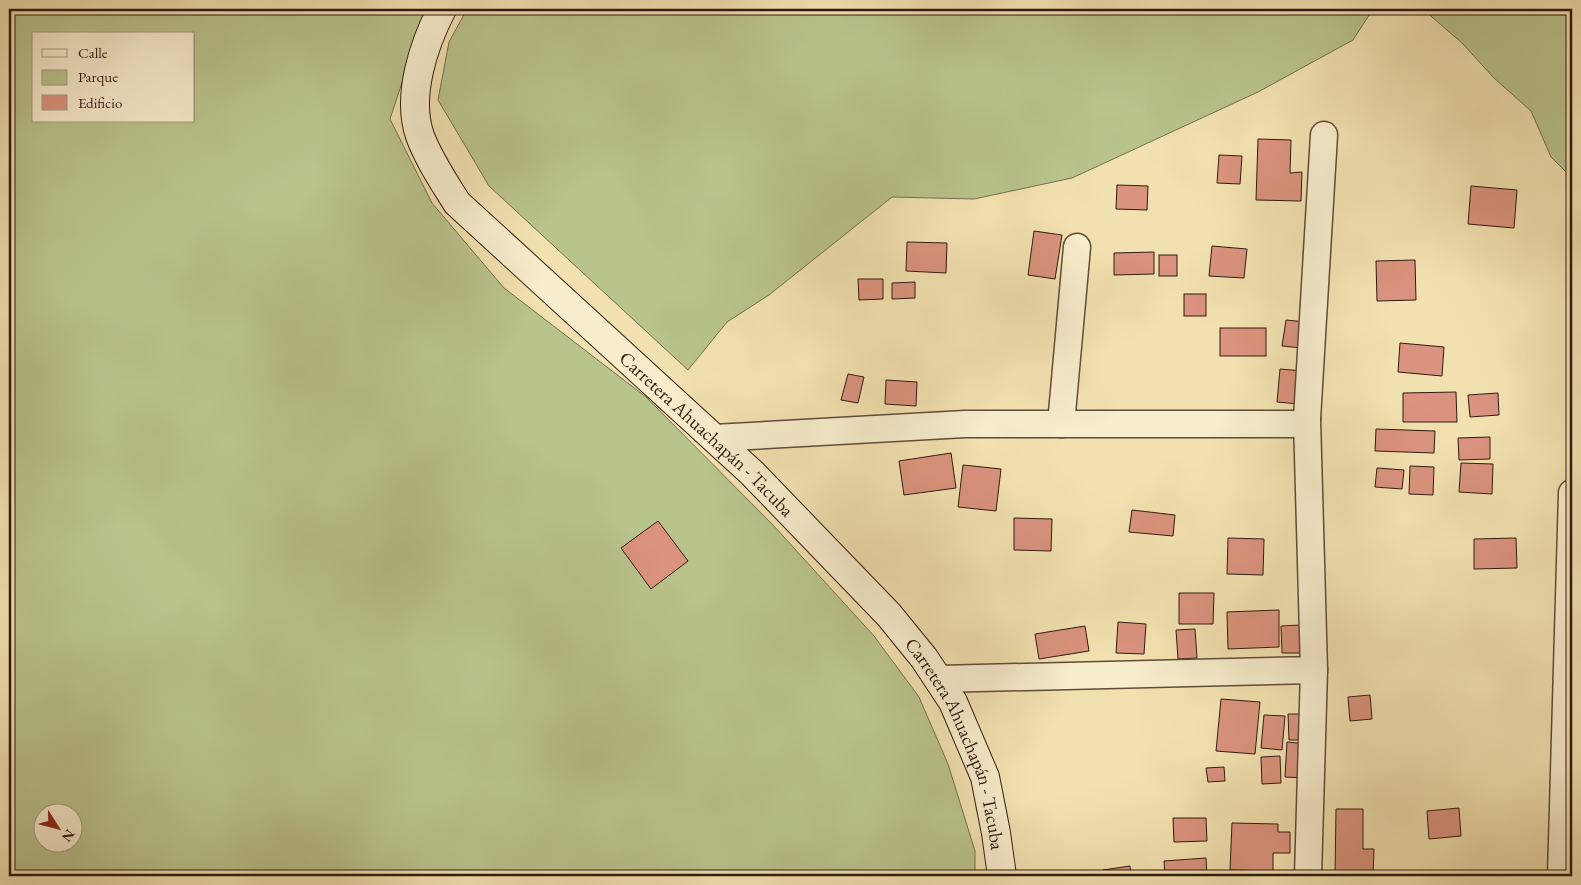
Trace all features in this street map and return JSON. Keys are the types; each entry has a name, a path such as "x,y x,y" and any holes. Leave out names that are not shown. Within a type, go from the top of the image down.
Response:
{"street":[{"name":"Carretera Ahuachapán - Tacuba","path":"442,9 420,63 416,89 416,114 423,142 434,166 452,196 457,203 752,473 889,615 924,658 953,702 985,777 1002,876"},
{"path":"1308,876 1314,670 1307,419 1324,135"},
{"path":"1061,424 1077,247"},
{"path":"714,438 965,424 1299,424 1307,419"},
{"path":"1561,876 1572,493"},
{"path":"938,679 1314,670"}],"green space":[{"path":"9,9 426,9 390,119 432,203 504,288 646,397 773,525 874,636 919,697 948,764 975,851 975,876 9,876"},
{"path":"467,9 1373,9 1353,40 1258,92 1072,178 974,199 892,197 769,295 727,322 688,370 489,186 438,100 449,42"},
{"path":"1414,9 1572,9 1572,178 1551,157 1531,111 1494,78 1462,43 1425,11"}],"building":[{"path":"1258,139 1291,140 1290,173 1302,172 1301,201 1256,200"},
{"path":"1219,155 1242,156 1240,184 1217,183"},
{"path":"1117,185 1148,186 1147,210 1116,209"},
{"path":"1471,186 1517,190 1514,228 1468,224"},
{"path":"1034,231 1062,235 1055,279 1028,275"},
{"path":"907,242 947,243 946,273 906,271"},
{"path":"1212,246 1247,249 1244,278 1209,276"},
{"path":"1154,252 1154,274 1114,275 1114,253"},
{"path":"1159,255 1177,255 1177,276 1159,276"},
{"path":"1415,260 1416,300 1377,301 1376,261"},
{"path":"858,279 883,279 883,299 859,300"},
{"path":"915,282 915,298 892,299 892,283"},
{"path":"1184,294 1206,294 1206,316 1184,316"},
{"path":"1286,320 1306,322 1302,348 1282,346"},
{"path":"1220,328 1266,328 1266,356 1220,356"},
{"path":"1400,343 1444,347 1442,376 1398,372"},
{"path":"1280,369 1303,371 1299,404 1277,402"},
{"path":"848,374 864,377 858,403 841,400"},
{"path":"886,380 917,382 916,406 885,404"},
{"path":"1456,392 1457,422 1403,422 1403,393"},
{"path":"1498,393 1499,415 1470,417 1468,395"},
{"path":"1376,429 1435,431 1434,453 1375,451"},
{"path":"1490,437 1490,459 1459,460 1458,438"},
{"path":"951,453 956,488 904,495 899,461"},
{"path":"1461,463 1493,464 1492,494 1459,492"},
{"path":"963,465 1001,469 996,511 958,507"},
{"path":"1410,466 1434,467 1433,495 1409,494"},
{"path":"1377,468 1404,470 1402,489 1375,487"},
{"path":"1132,510 1175,515 1173,536 1129,532"},
{"path":"1014,518 1052,519 1051,551 1014,550"},
{"path":"658,521 688,561 651,589 621,548"},
{"path":"1228,538 1264,539 1263,575 1227,574"},
{"path":"1516,538 1517,568 1474,569 1474,539"},
{"path":"1179,593 1214,593 1213,624 1179,624"},
{"path":"1279,610 1279,647 1228,649 1227,612"},
{"path":"1118,622 1146,624 1144,654 1116,653"},
{"path":"1300,625 1300,653 1282,653 1281,626"},
{"path":"1085,626 1089,651 1039,659 1035,634"},
{"path":"1195,629 1197,658 1178,659 1176,630"},
{"path":"1370,695 1372,719 1350,721 1348,697"},
{"path":"1221,699 1260,702 1255,754 1216,751"},
{"path":"1288,714 1304,714 1305,740 1289,740"},
{"path":"1264,715 1285,716 1282,750 1261,748"},
{"path":"1287,742 1307,744 1304,778 1285,777"},
{"path":"1280,756 1281,783 1262,784 1261,757"},
{"path":"1224,767 1225,781 1208,782 1206,768"},
{"path":"1459,808 1461,836 1429,839 1427,811"},
{"path":"1336,809 1363,809 1363,849 1374,849 1373,876 1335,876"},
{"path":"1173,818 1206,818 1207,841 1174,842"},
{"path":"1232,823 1278,824 1278,832 1290,832 1290,853 1273,853 1273,871 1230,870"},
{"path":"1206,858 1207,876 1165,876 1164,861"},
{"path":"1130,866 1131,876 1104,876 1103,870"}]}
